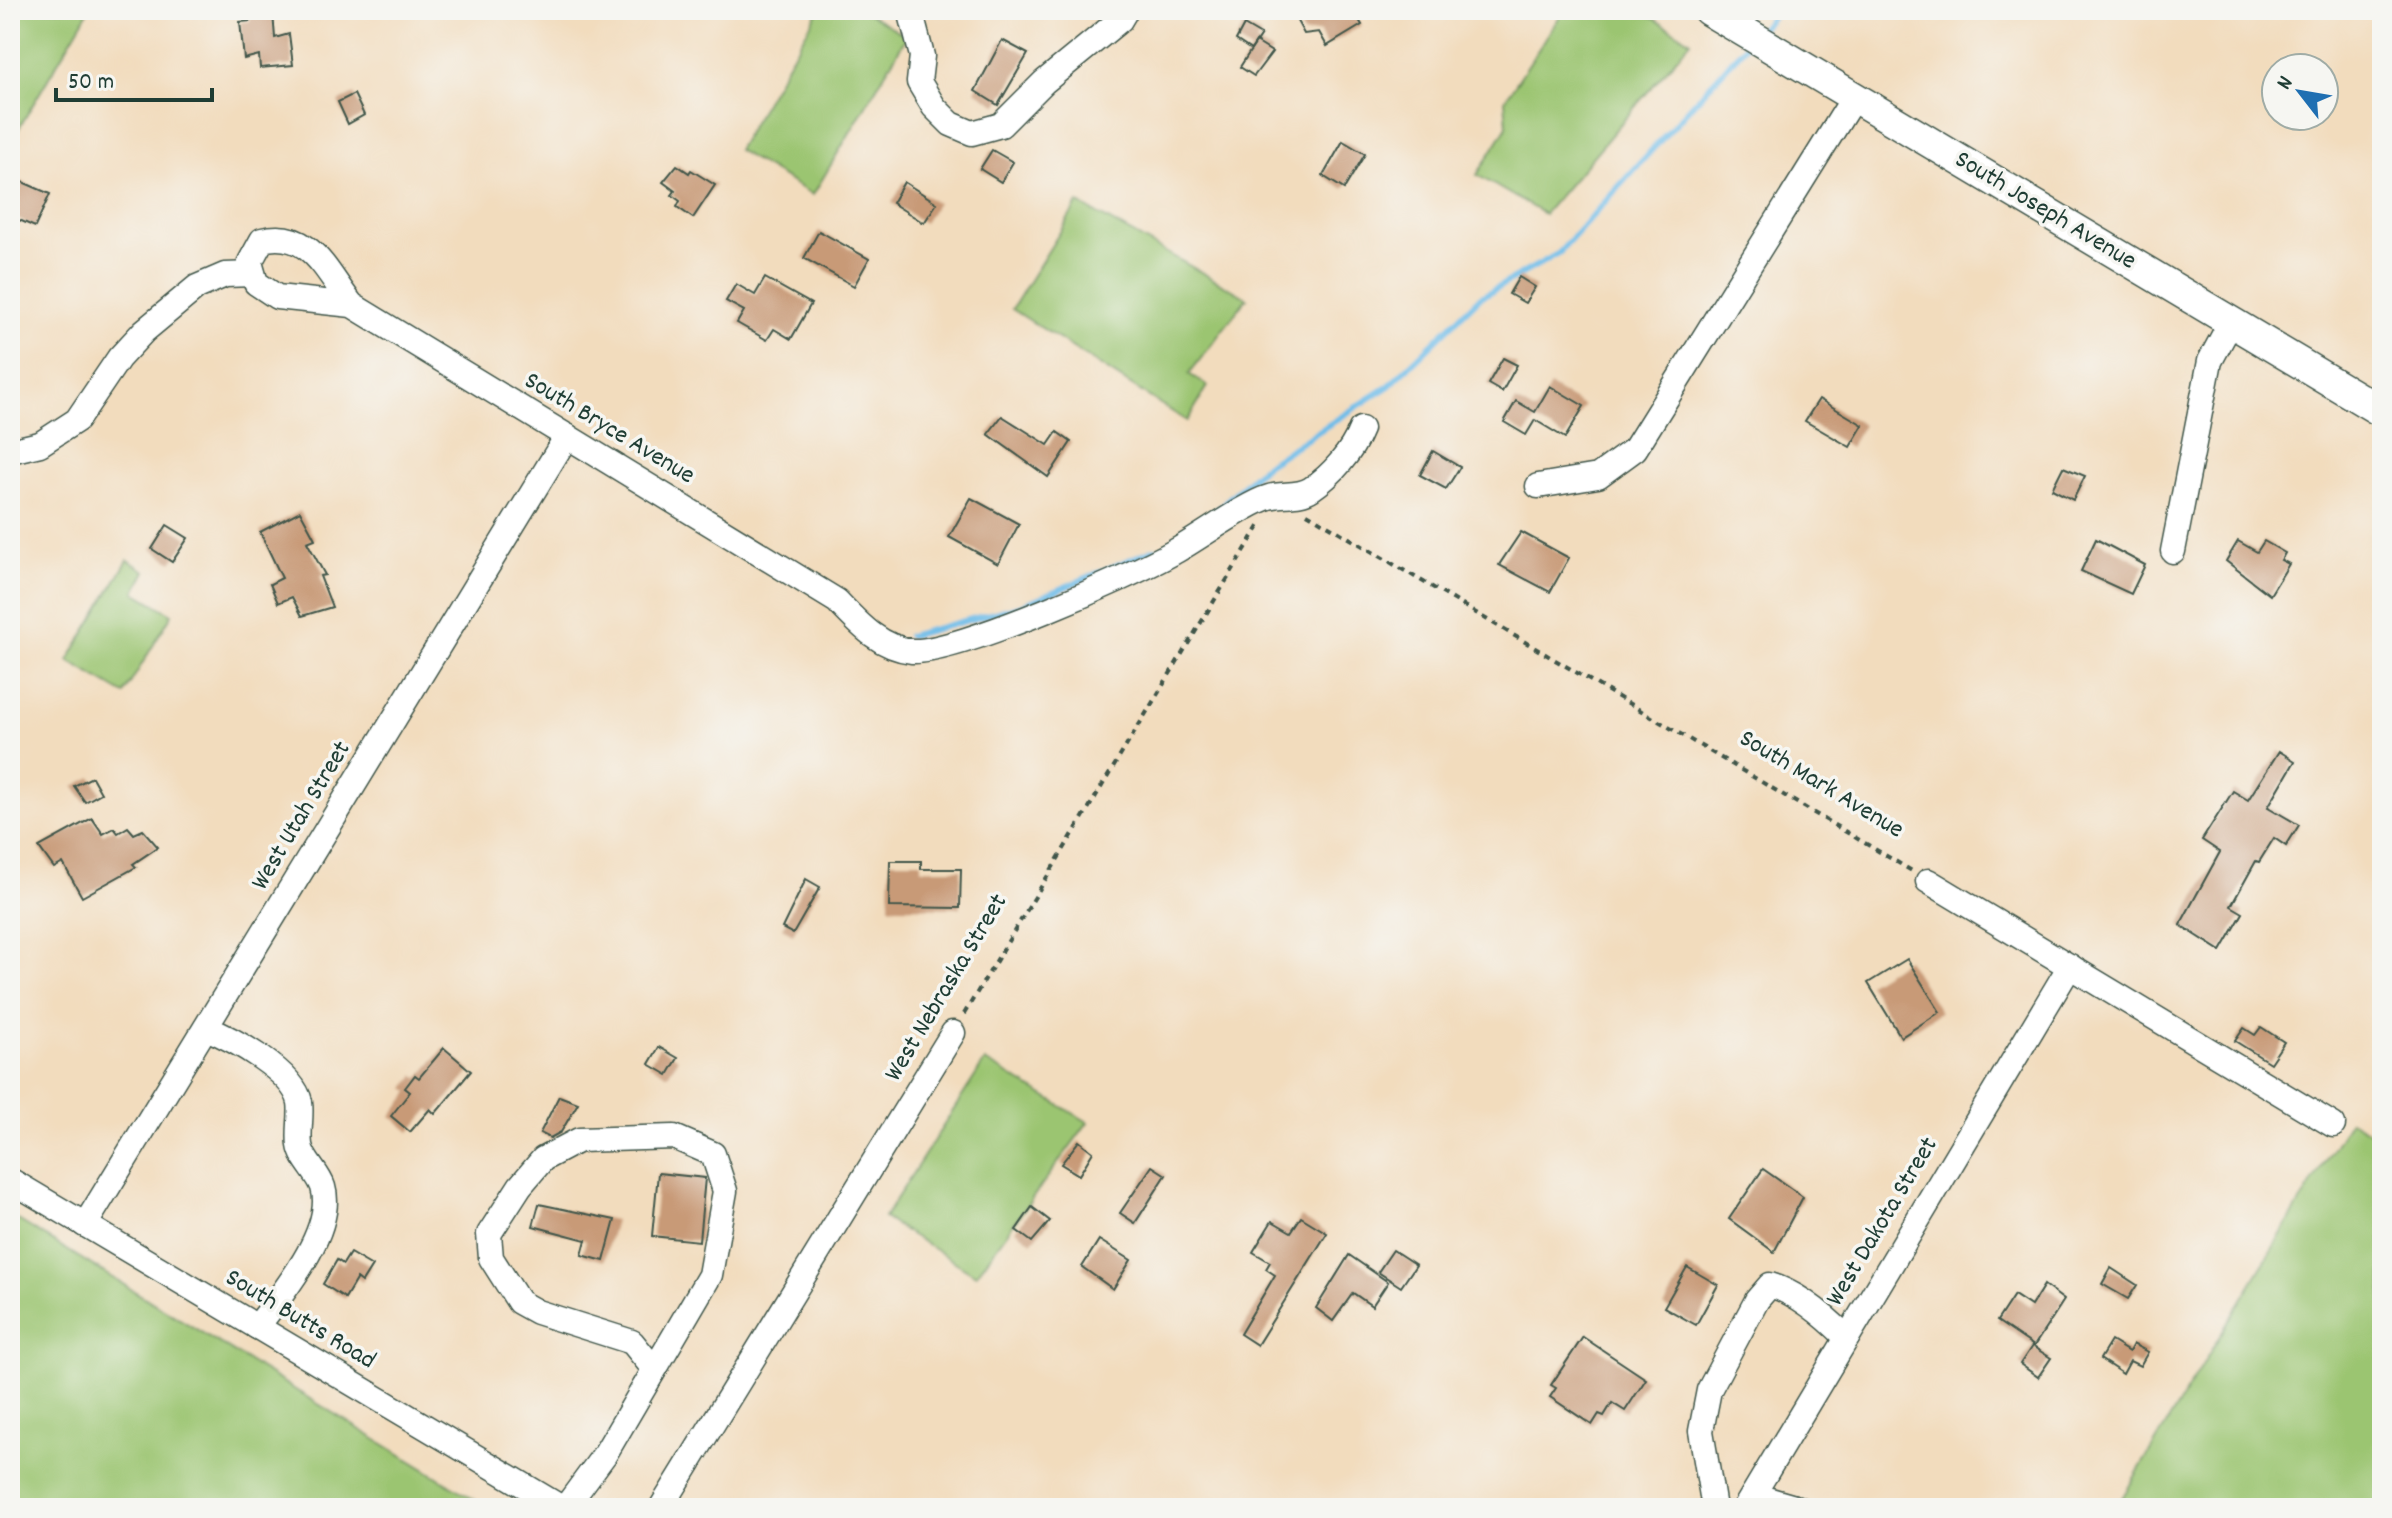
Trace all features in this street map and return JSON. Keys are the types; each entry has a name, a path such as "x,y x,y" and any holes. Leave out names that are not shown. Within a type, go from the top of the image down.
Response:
{"main road":[{"name":"South Joseph Avenue","path":"1708,10 2382,412"}],"street":[{"path":"910,10 922,56 919,82 934,107 951,124 972,133 1001,125 1094,38 1120,20 1126,10"},
{"path":"1538,486 1598,476 1635,449 1854,97"},
{"name":"South Bryce Avenue","path":"352,305 277,297 256,283 250,262 262,240 283,235 307,246 352,305 837,601 867,631 887,644 912,651 941,647 1065,602 1161,559 1259,502 1309,491 1354,446 1361,429"},
{"path":"10,451 40,444 77,420 103,377 119,358 144,331 197,287 225,275 253,274"},
{"path":"2173,551 2210,361 2231,322"},
{"name":"West Utah Street","path":"85,1225 567,436"},
{"path":"1928,881 2333,1125"},
{"name":"West Dakota Street","path":"1749,1502 2070,966"},
{"path":"206,1028 238,1041 293,1086 300,1103 300,1149 323,1186 326,1211 312,1243 257,1327"},
{"name":"West Nebraska Street","path":"661,1508 953,1033"},
{"path":"563,1508 605,1454 710,1275 725,1191 713,1154 674,1137 579,1140 543,1159 520,1186 489,1234 491,1258 519,1302 537,1312 632,1342 653,1368"},
{"name":"South Butts Road","path":"10,1180 563,1508"},
{"path":"1714,1508 1701,1431 1709,1390 1757,1300 1770,1285 1782,1288 1831,1322 1847,1338"},
{"path":"1749,1502 1798,1508"}],"path":[{"name":"South Mark Avenue","path":"1278,496 1928,881"},
{"name":"West Nebraska Street","path":"953,1033 1278,496"}],"green space":[{"path":"10,10 89,10 10,143"},
{"path":"819,10 862,10 907,36 813,195 737,150"},
{"path":"1564,10 1640,10 1691,41 1544,214 1477,175 1507,126 1505,100"},
{"path":"1078,203 1247,298 1189,374 1208,386 1187,421 1012,309"},
{"path":"128,560 146,571 135,592 172,614 124,694 68,661"},
{"path":"985,1061 1088,1122 976,1275 884,1218"},
{"path":"2350,1120 2382,1139 2382,1508 2116,1508"},
{"path":"10,1215 488,1508 10,1508"}],"building":[{"path":"1291,10 1353,10 1362,25 1327,46 1319,32 1304,34"},
{"path":"250,12 273,13 275,38 289,34 293,65 260,68 259,55 244,59 240,22 250,21"},
{"path":"1244,25 1261,35 1251,50 1236,40"},
{"path":"1002,40 1028,54 998,105 975,91"},
{"path":"1256,42 1272,52 1254,76 1240,67"},
{"path":"354,94 364,115 348,124 338,102"},
{"path":"1343,141 1365,154 1344,189 1323,176"},
{"path":"992,150 1013,162 1001,182 980,169"},
{"path":"677,165 715,185 693,218 677,207 680,201 672,195 675,191 663,182"},
{"path":"18,180 50,194 35,227 10,216 10,197"},
{"path":"904,182 937,203 924,223 892,203"},
{"path":"819,231 869,259 854,286 804,258"},
{"path":"1519,277 1535,287 1525,303 1509,294"},
{"path":"765,278 811,304 791,339 774,329 767,340 737,323 744,311 726,301 736,284 755,295"},
{"path":"1503,358 1517,365 1502,392 1488,384"},
{"path":"1550,386 1584,406 1565,438 1535,420 1526,435 1504,422 1516,401 1535,412"},
{"path":"1819,399 1863,425 1850,447 1805,421"},
{"path":"1002,416 1048,445 1057,432 1071,442 1048,477 988,434"},
{"path":"1433,451 1460,467 1446,489 1420,475"},
{"path":"2063,467 2085,476 2073,500 2052,489"},
{"path":"971,498 1019,524 998,564 949,537"},
{"path":"300,511 315,539 307,542 325,575 320,576 332,607 302,616 292,597 278,603 270,584 282,578 260,532"},
{"path":"167,525 188,538 172,562 152,549"},
{"path":"1521,532 1569,558 1550,592 1499,565"},
{"path":"2096,539 2145,565 2131,594 2081,571"},
{"path":"2238,541 2257,552 2264,541 2285,553 2281,560 2289,564 2270,595 2226,561"},
{"path":"2279,751 2295,761 2268,807 2299,825 2286,846 2274,838 2259,862 2256,861 2231,906 2243,913 2221,951 2180,925 2220,852 2202,840 2233,791 2248,800"},
{"path":"92,777 101,793 85,802 74,786"},
{"path":"92,818 103,834 114,828 118,833 128,827 134,834 143,830 158,847 133,864 136,867 82,897 63,863 54,868 39,847"},
{"path":"890,861 921,861 921,869 961,869 960,908 889,907"},
{"path":"806,879 820,887 793,934 782,928"},
{"path":"1907,959 1940,1012 1901,1037 1868,983"},
{"path":"2261,1027 2284,1042 2270,1063 2235,1041 2244,1028 2255,1035"},
{"path":"659,1047 678,1058 668,1075 649,1064"},
{"path":"444,1048 471,1071 435,1114 430,1109 410,1132 391,1116 410,1092 405,1088 415,1075 419,1078"},
{"path":"559,1096 578,1103 561,1132 550,1138 540,1133"},
{"path":"1079,1141 1093,1152 1079,1175 1061,1164"},
{"path":"1152,1166 1166,1175 1135,1223 1120,1213"},
{"path":"1763,1169 1803,1197 1774,1252 1729,1219"},
{"path":"658,1173 705,1178 699,1241 652,1236"},
{"path":"539,1204 615,1220 604,1261 582,1255 586,1240 533,1226"},
{"path":"1032,1207 1050,1221 1032,1242 1016,1230"},
{"path":"1301,1217 1327,1233 1257,1345 1240,1334 1275,1275 1266,1269 1270,1262 1253,1252 1272,1221 1291,1232"},
{"path":"1099,1240 1131,1260 1113,1289 1082,1267"},
{"path":"1393,1250 1416,1265 1401,1287 1378,1272"},
{"path":"350,1253 372,1266 362,1282 357,1278 345,1298 323,1284 337,1260 343,1264"},
{"path":"1349,1255 1388,1282 1372,1306 1353,1293 1333,1321 1316,1308"},
{"path":"1687,1267 1718,1285 1696,1325 1664,1307"},
{"path":"2111,1268 2137,1285 2128,1299 2102,1284"},
{"path":"2044,1285 2064,1300 2034,1346 1997,1321 2014,1295 2031,1306"},
{"path":"1583,1337 1646,1379 1625,1411 1612,1403 1604,1416 1599,1414 1592,1425 1550,1397 1556,1388 1551,1385"},
{"path":"2111,1341 2129,1352 2133,1344 2148,1352 2140,1366 2130,1361 2123,1374 2100,1359"},
{"path":"2032,1346 2051,1358 2038,1377 2020,1364"}],"waterway":[{"path":"1759,31 1778,10"},
{"path":"1209,517 1263,467 1389,386 1479,298 1559,253 1749,42"},
{"path":"909,636 1020,606 1155,549"}]}
